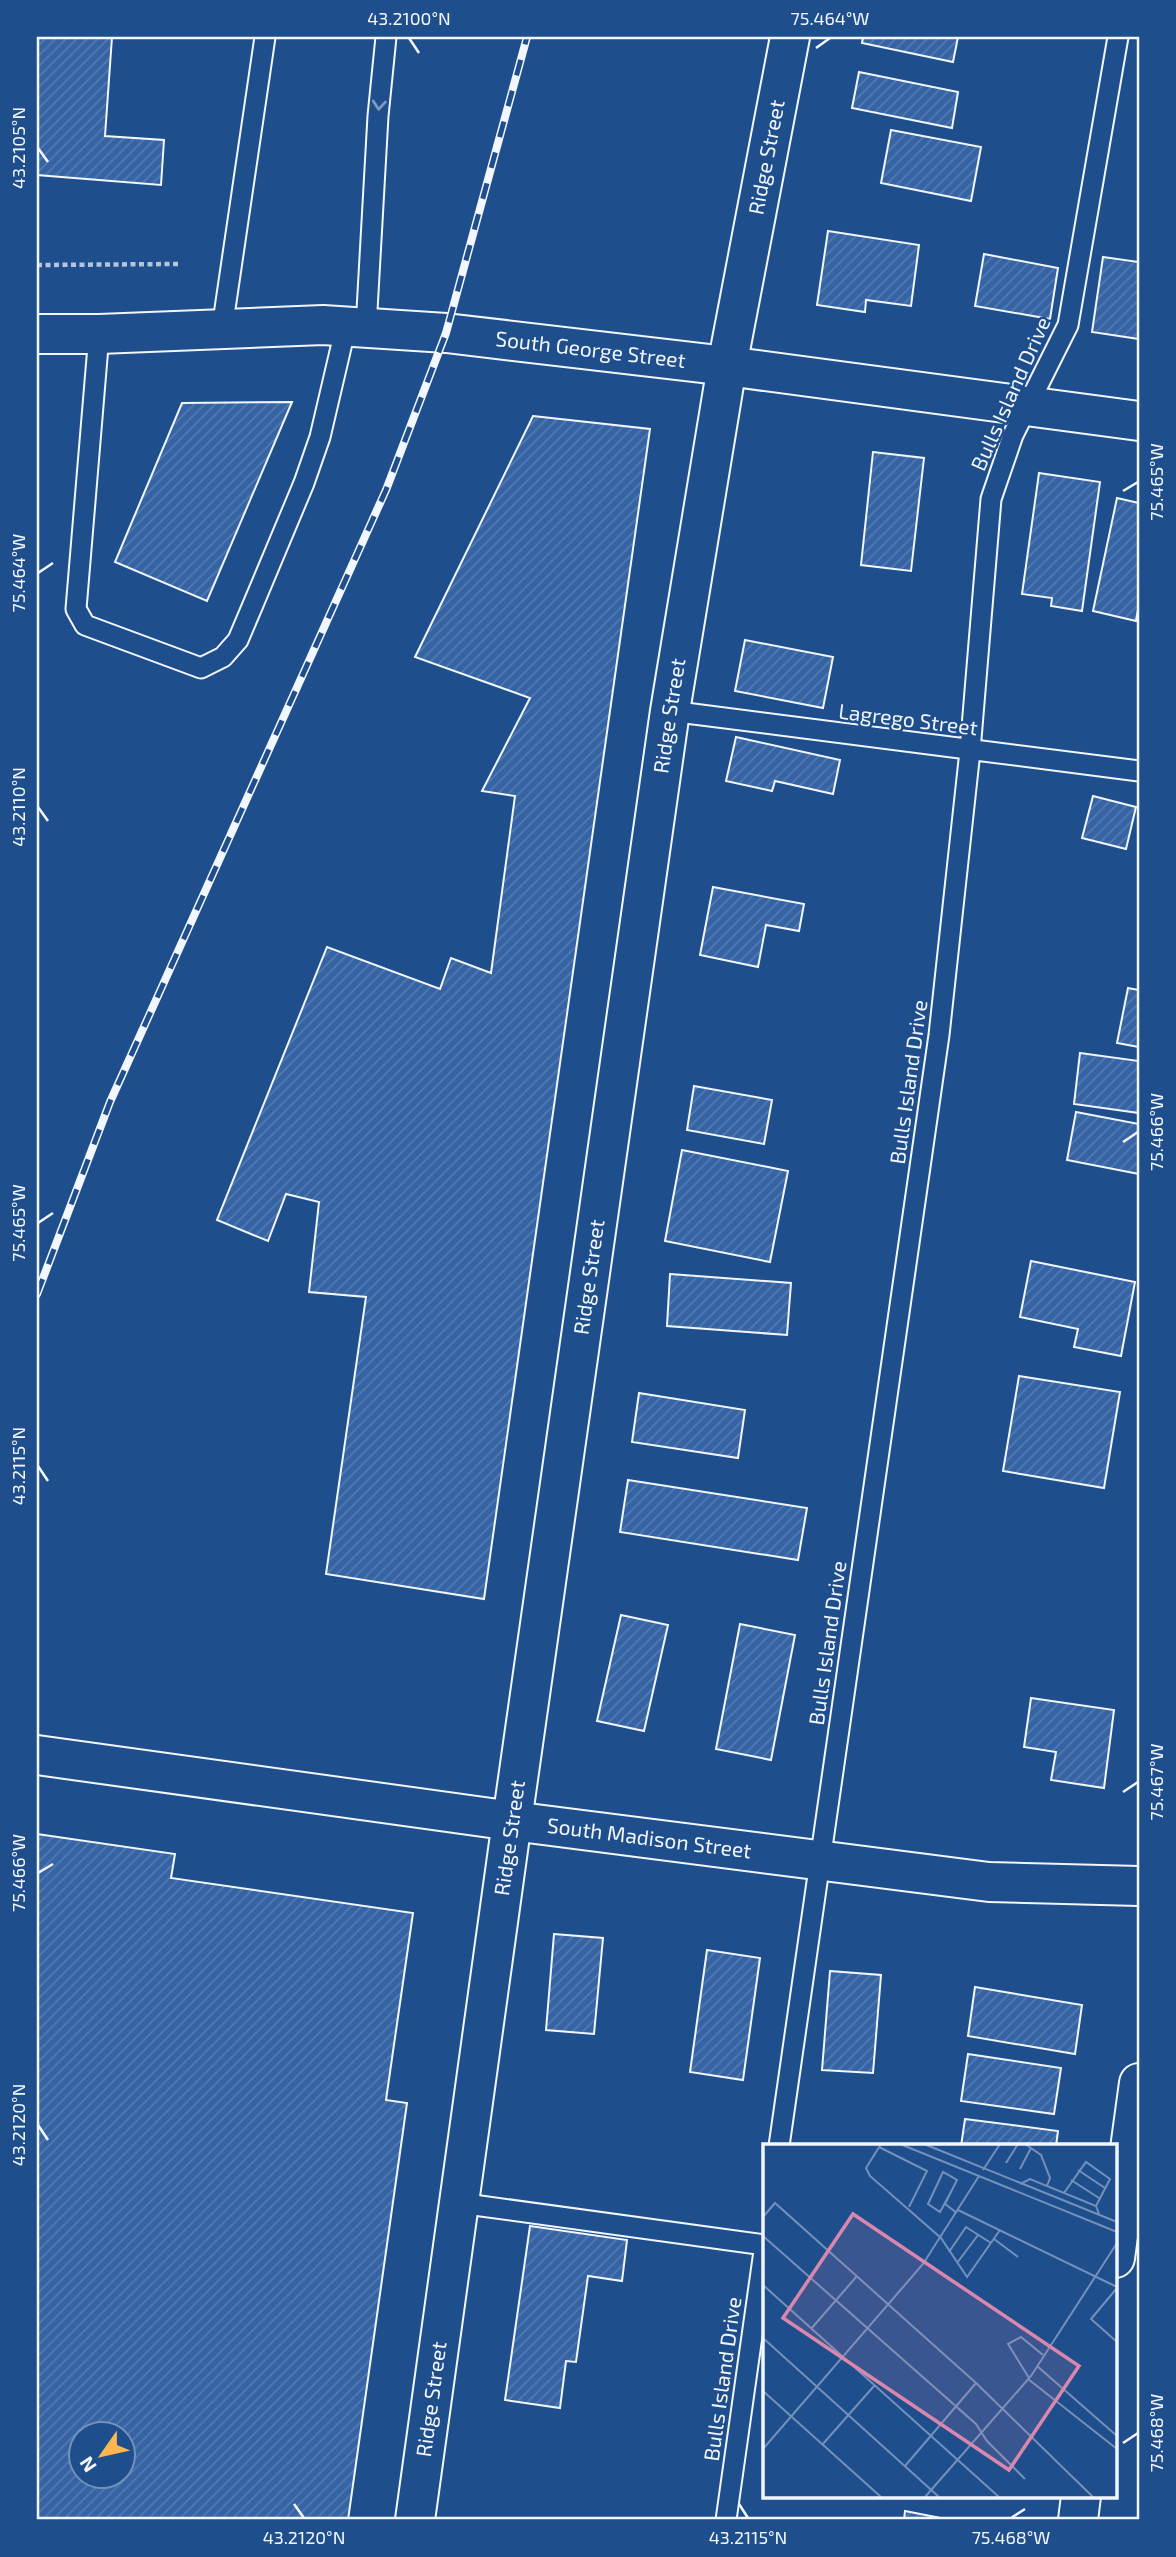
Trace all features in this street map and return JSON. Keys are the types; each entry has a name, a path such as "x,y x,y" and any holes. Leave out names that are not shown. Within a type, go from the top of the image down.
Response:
{"street":[{"name":"Ridge Street","path":"415,2520 670,711 727,366 790,37"},
{"name":"South George Street","path":"37,334 323,325 446,333 727,366 1139,421"},
{"name":"South Madison Street","path":"37,1755 512,1821 989,1882 1139,1886"},
{"path":"1116,2251 1139,2083"},
{"path":"1078,2520 1082,2498"}],"lane":[{"path":"222,329 265,37"},
{"path":"99,334 76,609 85,625 201,668 223,657 238,640 304,483 356,327 386,37"},
{"name":"Bulls Island Drive","path":"779,2144 940,1035 970,751 991,499 1013,435 1030,406 1068,325 1118,37"},
{"name":"Lagrego Street","path":"670,711 1139,771"},
{"path":"459,2203 763,2244"},
{"name":"Bulls Island Drive","path":"726,2520 763,2258"}],"path":[{"path":"37,265 178,264"}],"building":[{"path":"37,37 112,37 105,136 164,140 161,185 37,175"},
{"path":"863,37 958,37 953,62 862,43"},
{"path":"859,72 958,92 952,128 852,108"},
{"path":"891,130 981,147 971,201 881,183"},
{"path":"828,231 919,245 911,306 866,300 865,312 817,305"},
{"path":"984,254 1058,268 1050,319 975,306"},
{"path":"1103,257 1139,262 1139,339 1092,332"},
{"path":"292,402 207,601 115,562 182,403"},
{"path":"533,416 650,429 484,1599 326,1574 366,1297 309,1292 319,1202 286,1194 268,1241 217,1220 327,947 440,989 451,958 491,973 515,796 482,791 530,698 415,657"},
{"path":"873,452 924,458 911,571 861,565"},
{"path":"1039,473 1100,482 1082,611 1051,606 1052,598 1022,594"},
{"path":"1117,498 1139,503 1139,604 1136,621 1093,611"},
{"path":"745,640 833,657 823,708 735,691"},
{"path":"736,737 840,760 833,794 775,781 772,791 726,781"},
{"path":"1093,796 1136,807 1126,849 1082,838"},
{"path":"713,887 804,904 799,931 766,925 758,967 700,955"},
{"path":"1128,988 1139,990 1139,1047 1117,1043"},
{"path":"1080,1053 1139,1061 1139,1113 1074,1104"},
{"path":"694,1086 772,1100 764,1144 687,1130"},
{"path":"1076,1112 1139,1124 1139,1174 1067,1160"},
{"path":"682,1150 788,1171 770,1262 665,1241"},
{"path":"1031,1261 1135,1282 1121,1356 1074,1347 1078,1329 1020,1317"},
{"path":"670,1274 791,1283 787,1335 667,1326"},
{"path":"1019,1376 1120,1392 1104,1488 1003,1471"},
{"path":"639,1393 745,1410 738,1458 632,1442"},
{"path":"628,1480 807,1508 798,1560 620,1532"},
{"path":"621,1615 668,1625 644,1731 597,1721"},
{"path":"740,1624 795,1635 771,1760 716,1749"},
{"path":"1031,1698 1114,1710 1104,1788 1051,1780 1056,1752 1024,1747"},
{"path":"37,1834 175,1854 171,1878 413,1913 386,2100 407,2103 348,2520 37,2520"},
{"path":"554,1934 603,1938 594,2034 546,2030"},
{"path":"707,1950 760,1958 743,2080 690,2072"},
{"path":"830,1971 881,1975 873,2073 822,2070"},
{"path":"975,1987 1082,2005 1075,2054 968,2036"},
{"path":"968,2054 1061,2068 1054,2114 961,2101"},
{"path":"965,2119 1058,2131 1056,2144 961,2144"},
{"path":"530,2226 627,2240 622,2281 588,2276 576,2362 566,2361 560,2408 505,2400"},
{"path":"905,2511 951,2520 904,2520"}],"railway":[{"path":"37,1294 110,1102 386,490 446,333 527,37"}]}
